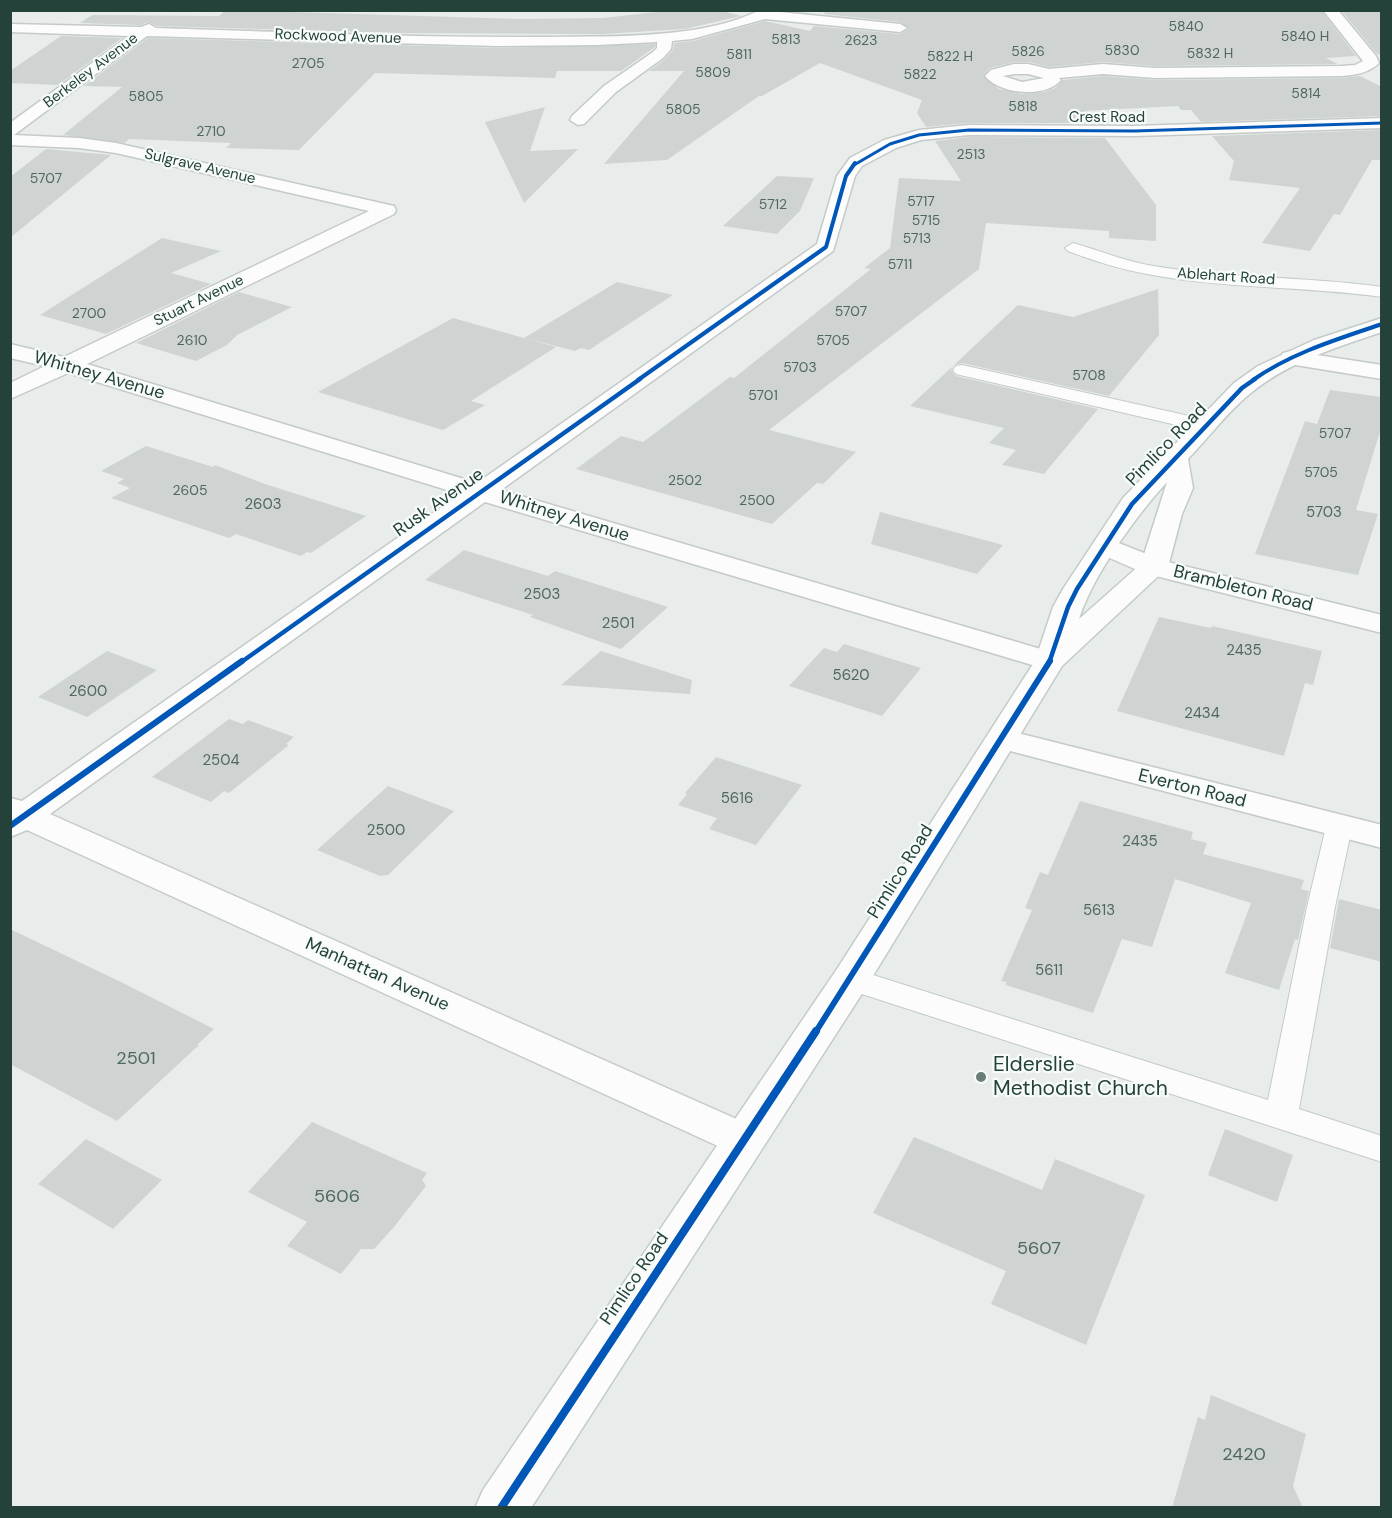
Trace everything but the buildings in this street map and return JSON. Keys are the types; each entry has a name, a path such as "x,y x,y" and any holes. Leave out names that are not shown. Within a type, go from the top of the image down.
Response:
{"street":[{"path":"1049,74 1103,69 1155,73 1349,71 1371,63 1371,60 1330,10"},
{"path":"578,120 610,89 658,55 664,49 665,38 712,31 769,13 900,27"},
{"name":"Berkeley Avenue","path":"10,131 162,18"},
{"name":"Rockwood Avenue","path":"10,28 507,42 665,38"},
{"path":"1353,38 1372,39"},
{"name":"Crest Road","path":"846,176 856,162 874,151 902,139 939,132 969,130 1135,131 1382,123"},
{"name":"Sulgrave Avenue","path":"10,140 79,143 116,148 387,210"},
{"name":"Rusk Avenue","path":"15,817 826,247 846,176"},
{"name":"Stuart Avenue","path":"10,392 387,210"},
{"name":"Pimlico Road","path":"501,1508 851,979 1002,740 1050,661 1068,607 1088,572 1140,494 1176,460 1242,388 1266,371 1291,358 1382,324"},
{"name":"Whitney Avenue","path":"10,351 67,364 480,492 1050,661"},
{"path":"1291,358 1382,372"},
{"name":"Pimlico Road","path":"1050,661 1154,567 1169,514 1180,488 1176,460"},
{"name":"Brambleton Road","path":"1106,546 1154,567 1382,624"},
{"name":"Everton Road","path":"1002,740 1382,837"},
{"name":"Manhattan Avenue","path":"15,817 744,1141"}],"lane":[{"name":"Ablehart Road","path":"1074,248 1098,258 1166,273 1382,292"},
{"path":"962,370 1207,426"},
{"path":"1281,1117 1321,907 1339,827"},
{"path":"851,979 1382,1149"}],"cycle path":[{"path":"10,826 826,247 846,176 856,162 890,144 919,135 969,130 1135,131 1382,123"},
{"path":"501,1508 851,979 1002,739 1050,661 1068,607 1077,589 1132,504 1242,388 1266,371 1322,345 1382,324"}],"place":[{"name":"Elderslie Methodist Church","path":"981,1077"}]}
